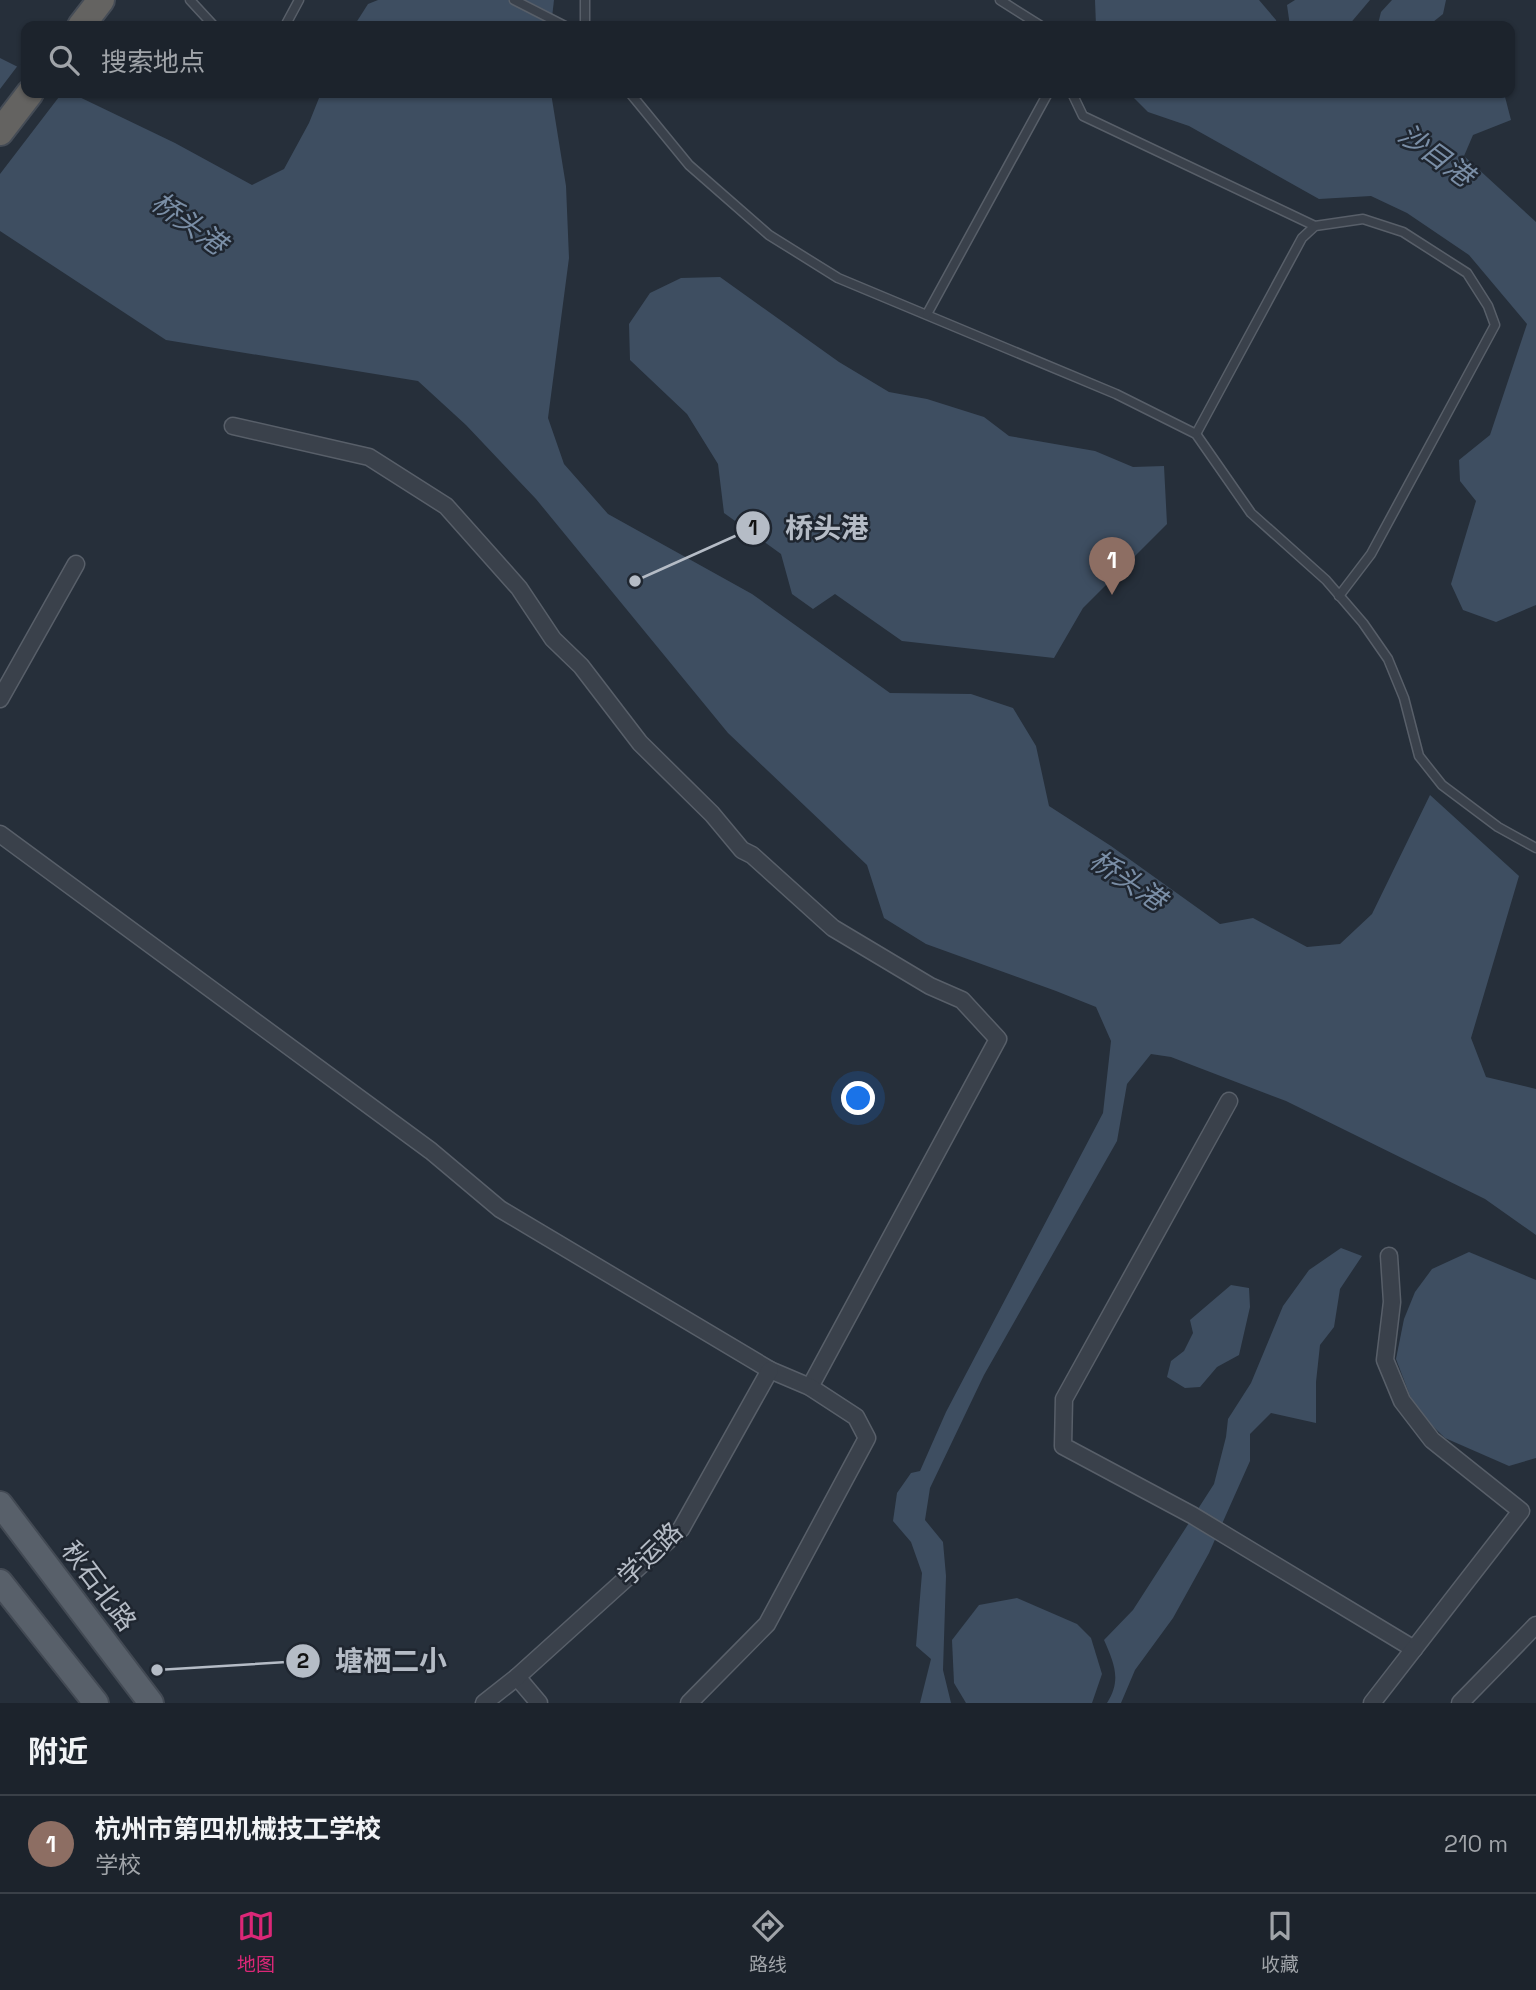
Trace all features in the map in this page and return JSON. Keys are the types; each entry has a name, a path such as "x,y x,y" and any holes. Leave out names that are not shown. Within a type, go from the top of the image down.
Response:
{"highway":[{"path":"85,21 101,0"},
{"path":"0,132 26,98"}],"main road":[{"name":"秋石北路","path":"0,1504 150,1703"},
{"path":"0,1581 96,1703"}],"street":[{"path":"233,426 369,457 446,506 519,588 553,639 581,666 640,743 712,814 742,849 833,928 930,986 962,1000 998,1040 810,1387"},
{"path":"0,699 76,564"},
{"path":"0,834 431,1151 500,1209 770,1370 810,1387 856,1416 867,1438 767,1624 689,1703"},
{"path":"1229,1101 1064,1399 1063,1446 1192,1515 1414,1650"},
{"path":"1372,1703 1521,1511 1432,1440 1402,1401 1385,1360 1392,1302 1389,1256"},
{"name":"学运路","path":"485,1703 681,1529 770,1370"},
{"path":"1460,1703 1536,1625"},
{"path":"517,1676 539,1703"}],"lane":[{"path":"190,0 209,21"},
{"path":"288,21 299,0"},
{"path":"514,0 555,21"},
{"path":"585,0 585,21"},
{"path":"1000,0 1033,21"},
{"path":"634,98 689,165 769,235 838,278 1116,394 1196,434 1251,513 1326,580 1388,659 1404,698 1419,756 1442,785 1498,827 1536,848"},
{"path":"927,314 1045,98"},
{"path":"1074,98 1083,116 1315,226 1363,219 1403,232 1467,273 1488,306 1495,325 1371,554 1339,596"},
{"path":"1196,434 1302,238 1315,226"}],"water":[{"path":"378,0 554,0 552,21 357,21 368,4"},
{"path":"1095,0 1259,0 1276,21 1096,21"},
{"path":"1295,0 1370,0 1352,21 1289,21 1287,5"},
{"path":"1392,0 1446,0 1443,14 1434,21 1379,21 1381,12"},
{"path":"0,58 21,68 21,98 81,98 175,143 252,185 284,169 319,98 552,98 566,186 569,258 548,418 564,464 608,514 752,594 890,693 971,694 1013,708 1036,746 1049,806 1111,846 1220,924 1253,918 1307,947 1340,944 1372,914 1430,795 1519,876 1471,1038 1486,1077 1536,1089 1536,1235 1485,1199 1286,1101 1171,1057 1151,1054 1127,1084 1117,1141 984,1375 930,1488 925,1520 943,1542 946,1576 943,1670 951,1703 920,1703 931,1659 916,1646 922,1573 911,1542 893,1521 897,1493 911,1473 920,1471 946,1412 1103,1113 1111,1041 1096,1007 926,944 884,918 867,865 728,733 536,499 466,425 418,381 166,340 0,231"},
{"name":"沙目港","path":"1134,98 1505,98 1511,120 1473,135 1464,156 1536,222 1536,605 1496,622 1463,610 1451,584 1476,501 1460,481 1459,460 1490,435 1527,324 1469,255 1407,213 1371,196 1319,199 1189,126 1148,112"},
{"path":"720,277 839,362 889,392 927,399 984,417 1009,436 1095,451 1133,467 1164,466 1167,524 1083,608 1054,658 902,641 835,594 813,609 792,594 781,554 724,513 718,464 687,414 630,360 629,324 650,293 681,278"},
{"path":"1341,1248 1362,1256 1340,1289 1334,1327 1320,1345 1316,1423 1271,1413 1250,1434 1250,1461 1209,1553 1173,1618 1135,1670 1121,1703 1107,1703 1112,1695 1115,1672 1104,1640 1133,1610 1214,1484 1228,1419 1251,1383 1283,1306 1309,1270"},
{"path":"1469,1252 1536,1280 1536,1458 1509,1466 1445,1438 1415,1409 1396,1359 1404,1319 1415,1292 1432,1269"},
{"path":"1231,1285 1249,1288 1250,1307 1239,1355 1217,1367 1200,1387 1185,1388 1167,1377 1171,1361 1184,1351 1193,1333 1190,1320"},
{"path":"1017,1598 1077,1624 1091,1638 1102,1674 1092,1703 966,1703 954,1683 952,1640 979,1605"}],"pier":[{"path":"19,64 21,98 58,98 0,174 0,89"}],"place":[{"name":"桥头港","path":"635,581"},
{"name":"杭州市第四机械技工学校","path":"1112,595"},
{"name":"塘栖二小","path":"157,1670"}]}
